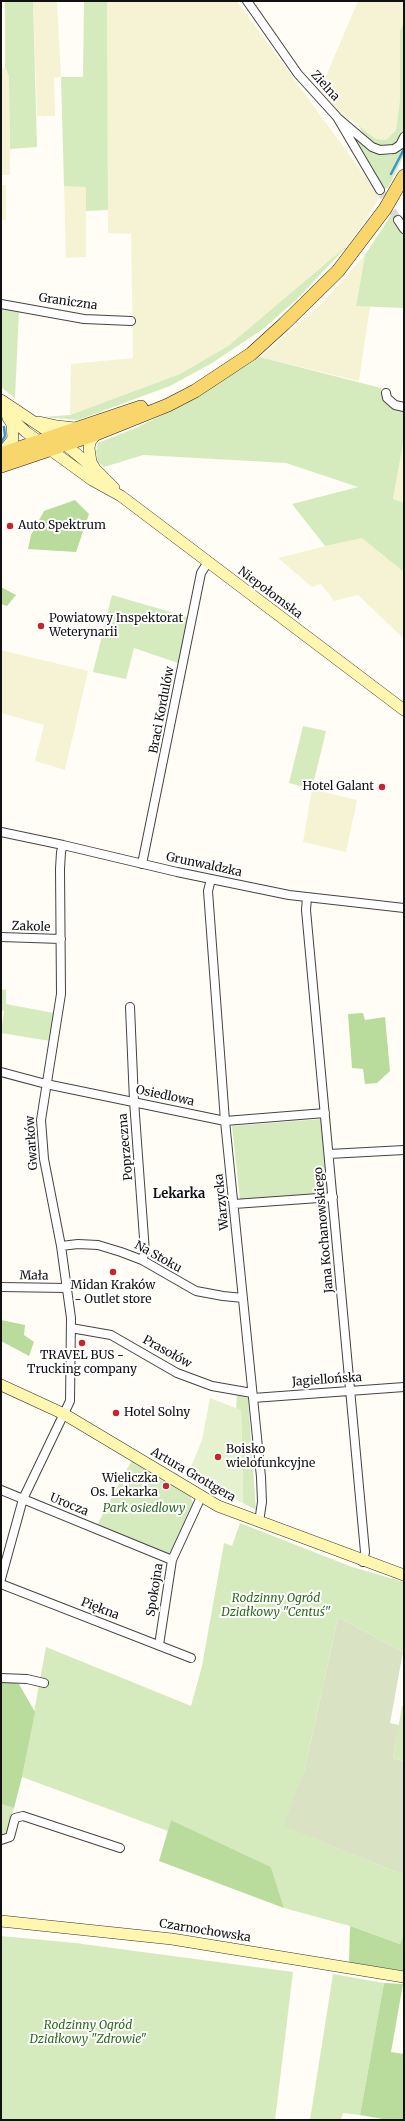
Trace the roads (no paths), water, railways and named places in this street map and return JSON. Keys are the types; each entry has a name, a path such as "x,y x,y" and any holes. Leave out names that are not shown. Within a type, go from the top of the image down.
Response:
{"main road":[{"path":"1,466 66,445 168,405 195,391 251,354 338,271 385,209 404,176"},
{"path":"1,454 147,405 186,386 284,324"}],"street":[{"name":"Zielna","path":"247,1 298,74 336,117 380,190"},
{"path":"336,117 372,147 380,150 394,149 400,145 404,137"},
{"path":"398,220 404,229"},
{"name":"Graniczna","path":"1,304 84,318 131,321"},
{"path":"386,393 387,398 395,405 404,407"},
{"name":"Niepołomska","path":"1,400 55,436 97,471 121,496"},
{"path":"1,454 13,439 12,424 3,412"},
{"name":"Niepołomska","path":"3,412 39,442 92,480 121,496 404,710"},
{"path":"34,421 57,426 82,428"},
{"path":"96,434 90,442 89,448 91,462 97,471"},
{"name":"Braci Kordulów","path":"142,864 201,573 208,562"},
{"name":"Grunwaldzka","path":"1,832 211,879 307,897 404,908"},
{"name":"Gwarków","path":"1,1579 24,1499 70,1401 71,1328 67,1288 61,1246 42,1143 42,1108 61,994 60,869 61,852 64,845"},
{"name":"Warzycka","path":"211,879 208,891 226,1121 262,1496 259,1522"},
{"name":"Jana Kochanowskiego","path":"307,897 306,910 365,1552 363,1562"},
{"name":"Zakole","path":"1,937 61,939"},
{"name":"Poprzeczna","path":"130,1006 134,1101 145,1252 142,1260"},
{"name":"Osiedlowa","path":"1,1072 46,1084 226,1121 325,1112"},
{"path":"329,1154 404,1150"},
{"path":"234,1204 332,1197"},
{"name":"Na Stoku","path":"61,1246 78,1244 98,1245 130,1254 196,1291 243,1298"},
{"name":"Mała","path":"1,1287 67,1288"},
{"name":"Prasołów","path":"71,1328 111,1335 177,1373 212,1386 252,1396"},
{"name":"Artura Grottgera","path":"1,1385 64,1414 201,1497 223,1508 363,1562 404,1575"},
{"name":"Jagiellońska","path":"252,1396 404,1387"},
{"name":"Urocza","path":"1,1490 172,1560"},
{"name":"Spokojna","path":"159,1644 172,1560 201,1497"},
{"name":"Piękna","path":"1,1584 159,1644 191,1658"},
{"path":"1,1678 27,1679 44,1684"},
{"path":"1,1840 10,1837 15,1818 23,1816 120,1848"},
{"name":"Czarnochowska","path":"1,1921 130,1934 221,1946 404,1977"}],"waterway":[{"path":"391,174 404,149"},
{"path":"1,443 5,436 4,427"}],"tunnel":[{"path":"380,190 398,220"}],"place":[{"name":"Auto Spektrum","path":"10,526"},
{"name":"Powiatowy Inspektorat Weterynarii","path":"41,626"},
{"name":"Hotel Galant","path":"382,787"},
{"name":"Midan Kraków - Outlet store","path":"113,1272"},
{"name":"TRAVEL BUS - Trucking company","path":"82,1343"},
{"name":"Hotel Solny","path":"116,1413"},
{"name":"Boisko wielofunkcyjne","path":"218,1457"},
{"name":"Wieliczka Os. Lekarka","path":"166,1486"}],"district":[{"name":"Lekarka","path":"179,1194"}],"park label":[{"name":"Park osiedlowy","path":"144,1509"},
{"name":"Rodzinny Ogród Działkowy \"Centuś\"","path":"276,1606"},
{"name":"Rodzinny Ogród Działkowy \"Zdrowie\"","path":"88,2033"}]}
